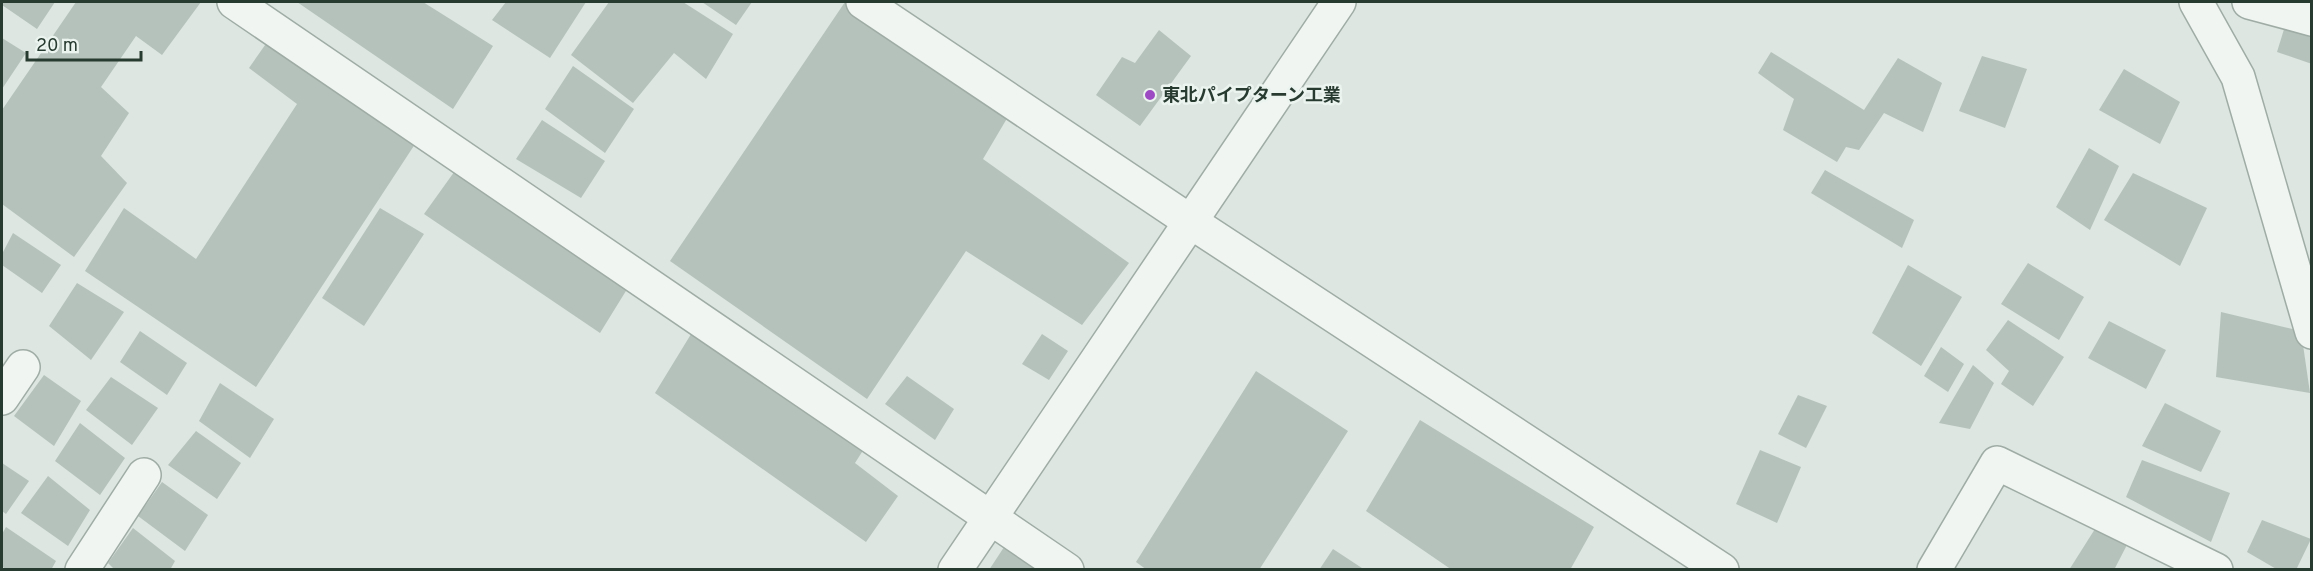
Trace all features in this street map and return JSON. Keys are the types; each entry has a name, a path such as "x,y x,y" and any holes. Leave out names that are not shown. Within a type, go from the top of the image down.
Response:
{"street":[{"path":"234,2 1067,570"},
{"path":"863,2 1191,222 1722,570"},
{"path":"955,570 1340,2"},
{"path":"2249,2 2312,19"},
{"path":"2206,5 2238,77 2312,332"},
{"path":"2,398 23,367"},
{"path":"1934,570 1996,463 2216,570"},
{"path":"82,570 144,475"}],"building":[{"path":"2,2 55,2 37,29 2,5"},
{"path":"76,2 201,2 162,55 136,36 101,87 129,113 101,156 127,183 74,257 2,204 2,110"},
{"path":"297,2 423,2 493,46 453,109"},
{"path":"506,2 586,2 550,58 492,20"},
{"path":"609,2 683,2 733,34 706,79 674,53 633,103 571,55"},
{"path":"702,2 752,2 736,25"},
{"path":"845,2 1009,115 983,159 1129,263 1082,325 966,251 867,399 670,261"},
{"path":"2285,26 2312,36 2312,64 2277,52"},
{"path":"1159,30 1191,56 1140,126 1096,95 1122,57 1135,63"},
{"path":"2,38 26,53 2,89"},
{"path":"270,38 419,138 256,387 85,271 124,208 196,259 297,104 249,68"},
{"path":"1771,52 1864,110 1898,58 1942,83 1923,132 1884,113 1859,150 1846,147 1837,162 1783,130 1794,99 1758,73"},
{"path":"1982,56 2027,69 2005,128 1959,111"},
{"path":"573,66 634,109 605,153 545,109"},
{"path":"2124,69 2180,102 2160,144 2099,110"},
{"path":"542,120 605,161 581,198 516,159"},
{"path":"2089,148 2119,166 2090,230 2056,207"},
{"path":"457,168 629,286 600,333 424,214"},
{"path":"1825,170 1914,220 1902,248 1811,193"},
{"path":"2133,173 2207,208 2180,266 2104,220"},
{"path":"380,208 424,234 364,326 322,298"},
{"path":"13,233 61,265 42,293 2,265 2,254"},
{"path":"2028,263 2084,297 2059,340 2001,304"},
{"path":"1908,265 1962,297 1921,366 1872,333"},
{"path":"77,283 124,312 91,360 49,326"},
{"path":"2221,312 2301,331 2310,393 2216,377"},
{"path":"2008,320 2064,357 2033,406 2001,384 2009,371 1986,350"},
{"path":"2109,321 2166,350 2146,389 2088,358"},
{"path":"696,326 869,441 855,463 898,496 866,542 655,393"},
{"path":"140,331 187,363 167,395 120,362"},
{"path":"1042,334 1068,351 1049,380 1022,364"},
{"path":"1941,347 1964,364 1948,392 1924,376"},
{"path":"1973,365 1994,383 1970,429 1939,423"},
{"path":"1256,371 1348,431 1259,570 1147,570 1136,562"},
{"path":"44,375 81,401 54,446 14,416"},
{"path":"907,376 954,409 935,440 885,404"},
{"path":"111,377 158,408 132,445 86,410"},
{"path":"220,383 274,419 250,458 199,421"},
{"path":"1798,395 1827,406 1806,448 1778,434"},
{"path":"2165,403 2221,431 2201,472 2142,446"},
{"path":"1420,420 1594,527 1570,570 1452,570 1366,511"},
{"path":"80,423 125,458 100,495 55,461"},
{"path":"196,431 241,463 217,499 168,465"},
{"path":"1760,450 1801,467 1777,523 1736,504"},
{"path":"2142,460 2230,493 2211,542 2126,497"},
{"path":"2,463 29,481 6,514 2,511"},
{"path":"48,476 90,510 68,546 21,513"},
{"path":"162,482 208,515 185,551 138,516"},
{"path":"2262,520 2311,539 2296,570 2278,570 2247,552"},
{"path":"2100,521 2130,539 2114,570 2069,570"},
{"path":"6,527 56,561 51,570 6,570 2,566 2,534"},
{"path":"133,528 175,561 170,570 115,570 108,563"},
{"path":"1008,541 1053,570 989,570"},
{"path":"1333,549 1365,570 1319,570"}],"place":[{"name":"東北パイプターン工業","path":"1150,95"}]}
